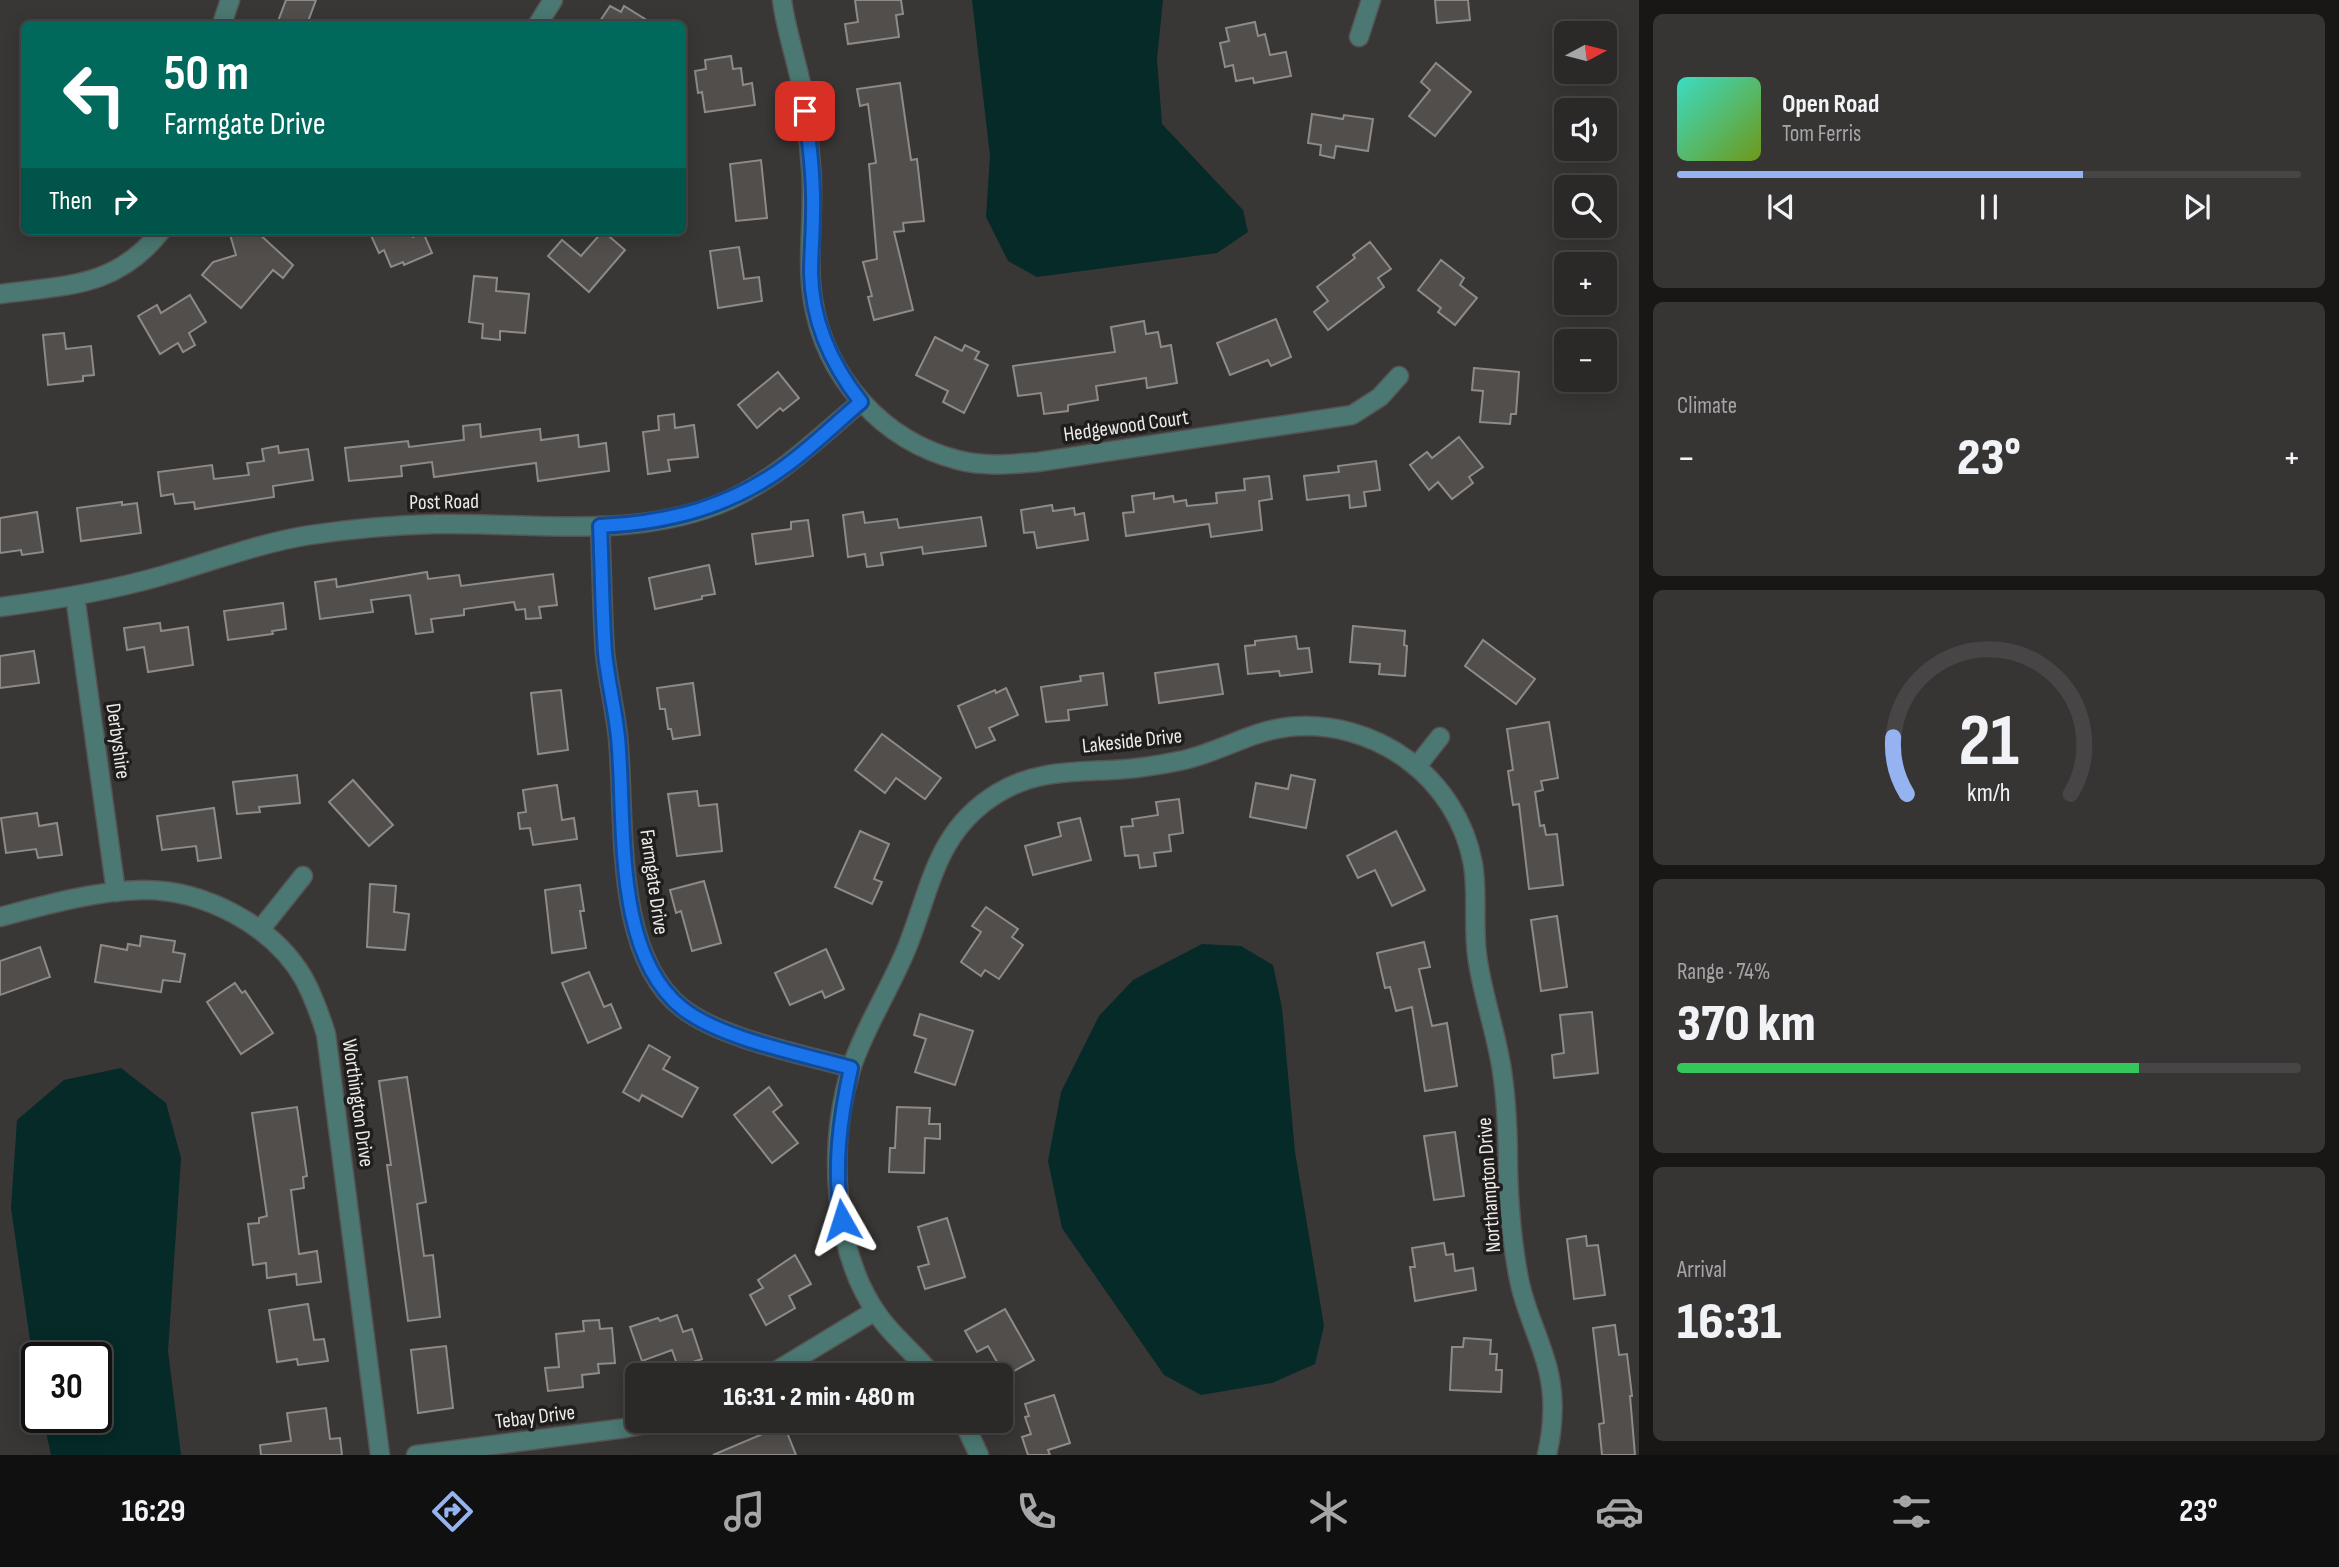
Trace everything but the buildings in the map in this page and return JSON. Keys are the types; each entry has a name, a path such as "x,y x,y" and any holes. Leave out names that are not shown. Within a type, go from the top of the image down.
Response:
{"street":[{"path":"223,21 230,0"},
{"path":"540,21 554,0"},
{"name":"Hedgewood Court","path":"782,0 802,88 808,134 812,175 813,300 825,344 843,380 861,402 913,442 961,461 1010,464 1352,415 1380,397 1399,376"},
{"path":"1359,37 1371,0"},
{"path":"0,294 79,283 107,276 130,263 149,247 158,235"},
{"name":"Post Road","path":"0,607 75,596 160,576 248,549 352,529 437,524 600,526 663,521 731,499 765,481 861,402"},
{"name":"Farmgate Drive","path":"600,526 606,653 618,738 626,866 634,925 649,969 673,1000 705,1023 727,1033 851,1068"},
{"name":"Derbyshire","path":"75,596 116,892"},
{"name":"Lakeside Drive","path":"920,1363 893,1335 875,1311 853,1266 840,1206 838,1165 841,1119 851,1068 906,950 938,858 952,835 979,806 1010,786 1037,776 1065,771 1114,770 1159,765 1209,753 1283,728 1315,726 1349,730 1373,738 1404,755 1437,786 1459,820 1473,863 1475,910"},
{"path":"1417,766 1440,737"},
{"path":"260,930 303,876"},
{"name":"Worthington Drive","path":"0,917 116,892 143,890 197,897 235,914 260,930 284,953 303,977 326,1034 380,1455"},
{"name":"Northampton Drive","path":"1475,910 1475,944 1481,983 1502,1071 1508,1126 1510,1210 1519,1279 1549,1376 1553,1406 1546,1455"},
{"path":"789,1363 875,1311"},
{"name":"Tebay Drive","path":"416,1455 625,1428"},
{"path":"969,1433 979,1455"}],"water":[{"path":"972,0 1163,0 1157,59 1162,124 1243,210 1248,232 1217,253 1037,277 1008,261 986,217 990,156"},
{"path":"1202,944 1241,946 1273,965 1282,1008 1295,1152 1324,1326 1315,1364 1272,1383 1201,1395 1164,1375 1062,1228 1048,1161 1061,1092 1099,1016 1133,980"},
{"path":"121,1068 166,1103 181,1158 168,1351 181,1455 51,1455 46,1433 112,1433 112,1342 30,1342 11,1208 17,1120 64,1080"}],"route":[{"path":"805,111 812,175 813,300 825,344 843,380 861,402 788,464 765,481 731,499 663,521 600,526 606,653 618,738 626,866 640,948 649,969 673,1000 705,1023 727,1033 851,1068 841,1119 838,1165 842,1220"}]}
